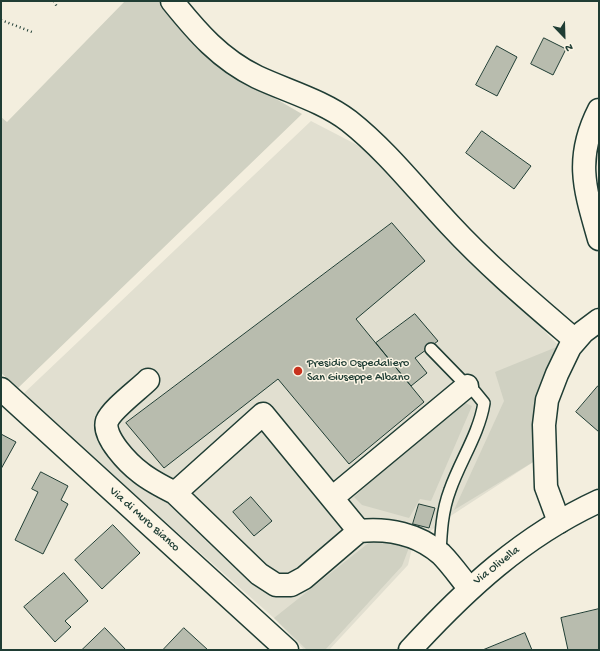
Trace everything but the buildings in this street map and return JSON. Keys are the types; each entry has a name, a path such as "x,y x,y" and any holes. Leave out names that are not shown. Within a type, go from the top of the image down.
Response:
{"street":[{"path":"172,1 199,35 226,59 256,76 328,109 349,121 383,152 487,263 575,340"},
{"path":"599,110 585,148 583,169 586,188 599,239"},
{"path":"559,522 546,487 544,414 552,384 575,340 599,320"},
{"path":"148,380 112,414 107,423 107,431 111,441 140,473 175,492 259,574 276,585 291,585 304,578 359,531 381,530 396,532 416,539 440,554 469,588"},
{"path":"332,498 467,386"},
{"name":"Via di Muro Bianco","path":"1,389 287,650"},
{"path":"175,492 263,414 359,531"},
{"name":"Via Olivella","path":"410,650 469,588 515,551 559,522 599,501"}],"lane":[{"path":"431,348 484,403 481,418 445,503 441,524 440,554"}],"path":[{"path":"54,1 56,7"},
{"path":"1,20 32,32"}],"shaded area":[{"path":"125,1 162,1 230,72 302,114 18,388 1,373 1,117 7,122"},
{"name":"Presidio Ospedaliero San Giuseppe Albano","path":"311,121 365,149 559,346 538,459 449,517 413,544 408,565 329,650 304,650 274,618 22,395"},
{"path":"559,346 538,459 454,510 504,401 495,372"},
{"path":"461,401 472,406 431,501 420,499 409,518 362,505 354,497"},
{"path":"387,540 410,545 402,566 325,650 307,650 274,618 371,541"}],"place":[{"name":"Presidio Ospedaliero San Giuseppe Albano","path":"298,371"}]}
